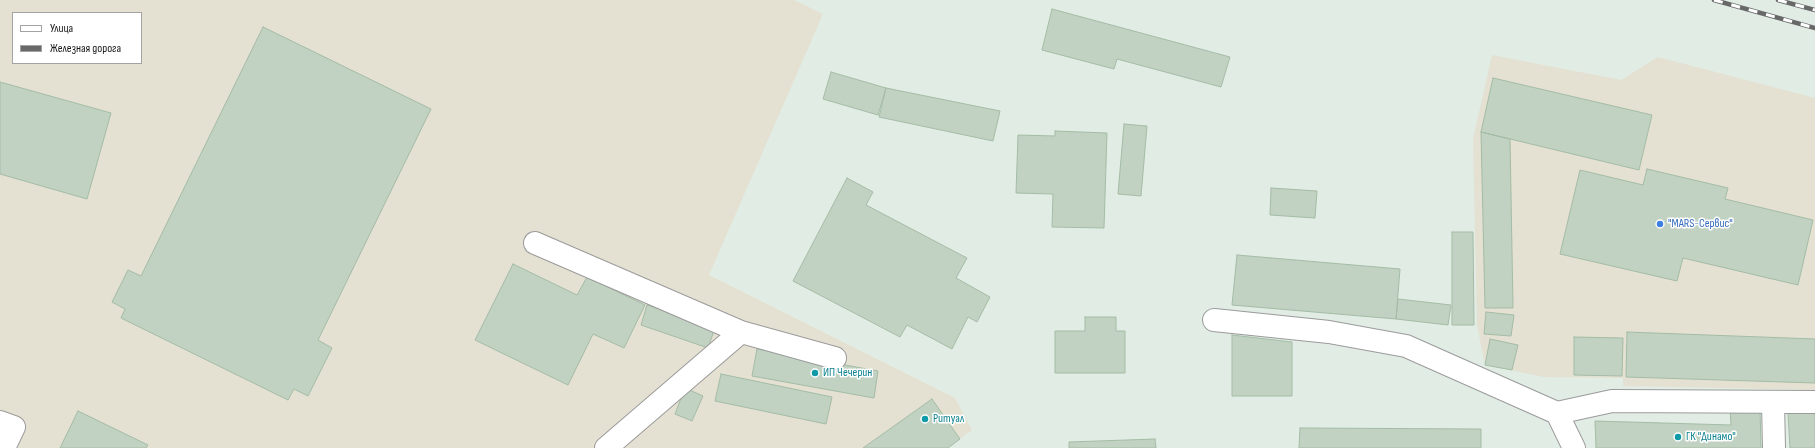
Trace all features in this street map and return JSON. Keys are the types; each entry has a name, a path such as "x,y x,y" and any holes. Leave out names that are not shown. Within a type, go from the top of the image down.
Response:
{"street":[{"path":"535,243 741,332 835,358"},
{"path":"1214,320 1329,332 1406,346 1557,413 1612,401 1815,402"},
{"path":"606,448 741,332"},
{"path":"1772,402 1774,448"},
{"path":"1557,413 1574,448"},
{"path":"0,422 14,427 4,448"}],"shaded area":[{"path":"0,0 794,0 823,14 709,275 955,398 972,430 947,448 0,448"},
{"path":"1492,55 1621,80 1658,57 1815,98 1815,390 1623,386 1623,378 1544,377 1485,365 1477,325 1473,139"}],"building":[{"path":"1052,9 1230,57 1221,87 1117,59 1114,69 1042,50"},
{"path":"263,27 431,109 318,340 332,348 308,396 294,389 288,400 121,318 125,309 112,302 128,270 141,276"},
{"path":"831,72 886,88 878,115 823,99"},
{"path":"1493,78 1652,115 1639,170 1481,132"},
{"path":"0,82 111,113 87,199 0,174"},
{"path":"886,88 1000,111 993,141 879,117"},
{"path":"1124,124 1147,126 1141,196 1118,194"},
{"path":"1055,131 1107,133 1104,228 1052,227 1053,194 1016,193 1018,135 1055,136"},
{"path":"1481,132 1510,139 1513,308 1485,308"},
{"path":"1647,169 1728,188 1725,199 1813,220 1798,285 1683,258 1677,281 1560,254 1580,170 1643,185"},
{"path":"847,178 873,192 866,205 967,258 956,278 990,297 977,322 968,317 952,349 907,325 900,337 793,281"},
{"path":"1271,188 1317,191 1315,218 1270,215"},
{"path":"1452,232 1473,232 1474,325 1452,325"},
{"path":"1237,255 1400,269 1396,319 1232,305"},
{"path":"513,264 577,295 587,277 645,305 624,348 593,334 568,385 475,340"},
{"path":"1398,299 1451,305 1448,325 1396,319"},
{"path":"647,305 715,328 708,348 641,325"},
{"path":"1486,312 1514,315 1511,336 1484,334"},
{"path":"1085,317 1116,317 1116,331 1125,331 1125,373 1055,373 1055,331 1085,331"},
{"path":"1627,332 1815,339 1815,383 1626,377"},
{"path":"1232,335 1292,342 1292,396 1232,396"},
{"path":"1574,337 1623,338 1622,376 1574,375"},
{"path":"1490,339 1518,345 1512,370 1485,365"},
{"name":"ИП Чечерин","path":"757,349 878,371 874,398 752,376"},
{"path":"721,374 832,397 826,424 715,401"},
{"path":"685,388 703,396 692,421 675,414"},
{"name":"Ритуал","path":"932,399 960,439 948,448 863,448"},
{"name":"ГК \"Динамо\"","path":"1730,409 1760,409 1761,448 1596,448 1595,421 1731,425"},
{"path":"78,411 148,445 146,448 60,448"},
{"path":"1815,412 1815,448 1790,448 1788,413"},
{"path":"1300,428 1481,429 1481,448 1299,448"},
{"path":"1155,439 1156,448 1069,448 1069,442"}],"railway":[{"path":"1714,0 1815,28"},
{"path":"1778,0 1815,10"}],"place":[{"name":"\"MARS-Сервис\"","path":"1660,224"},
{"name":"ИП Чечерин","path":"815,373"},
{"name":"Ритуал","path":"925,419"},
{"name":"ГК \"Динамо\"","path":"1678,437"}]}
